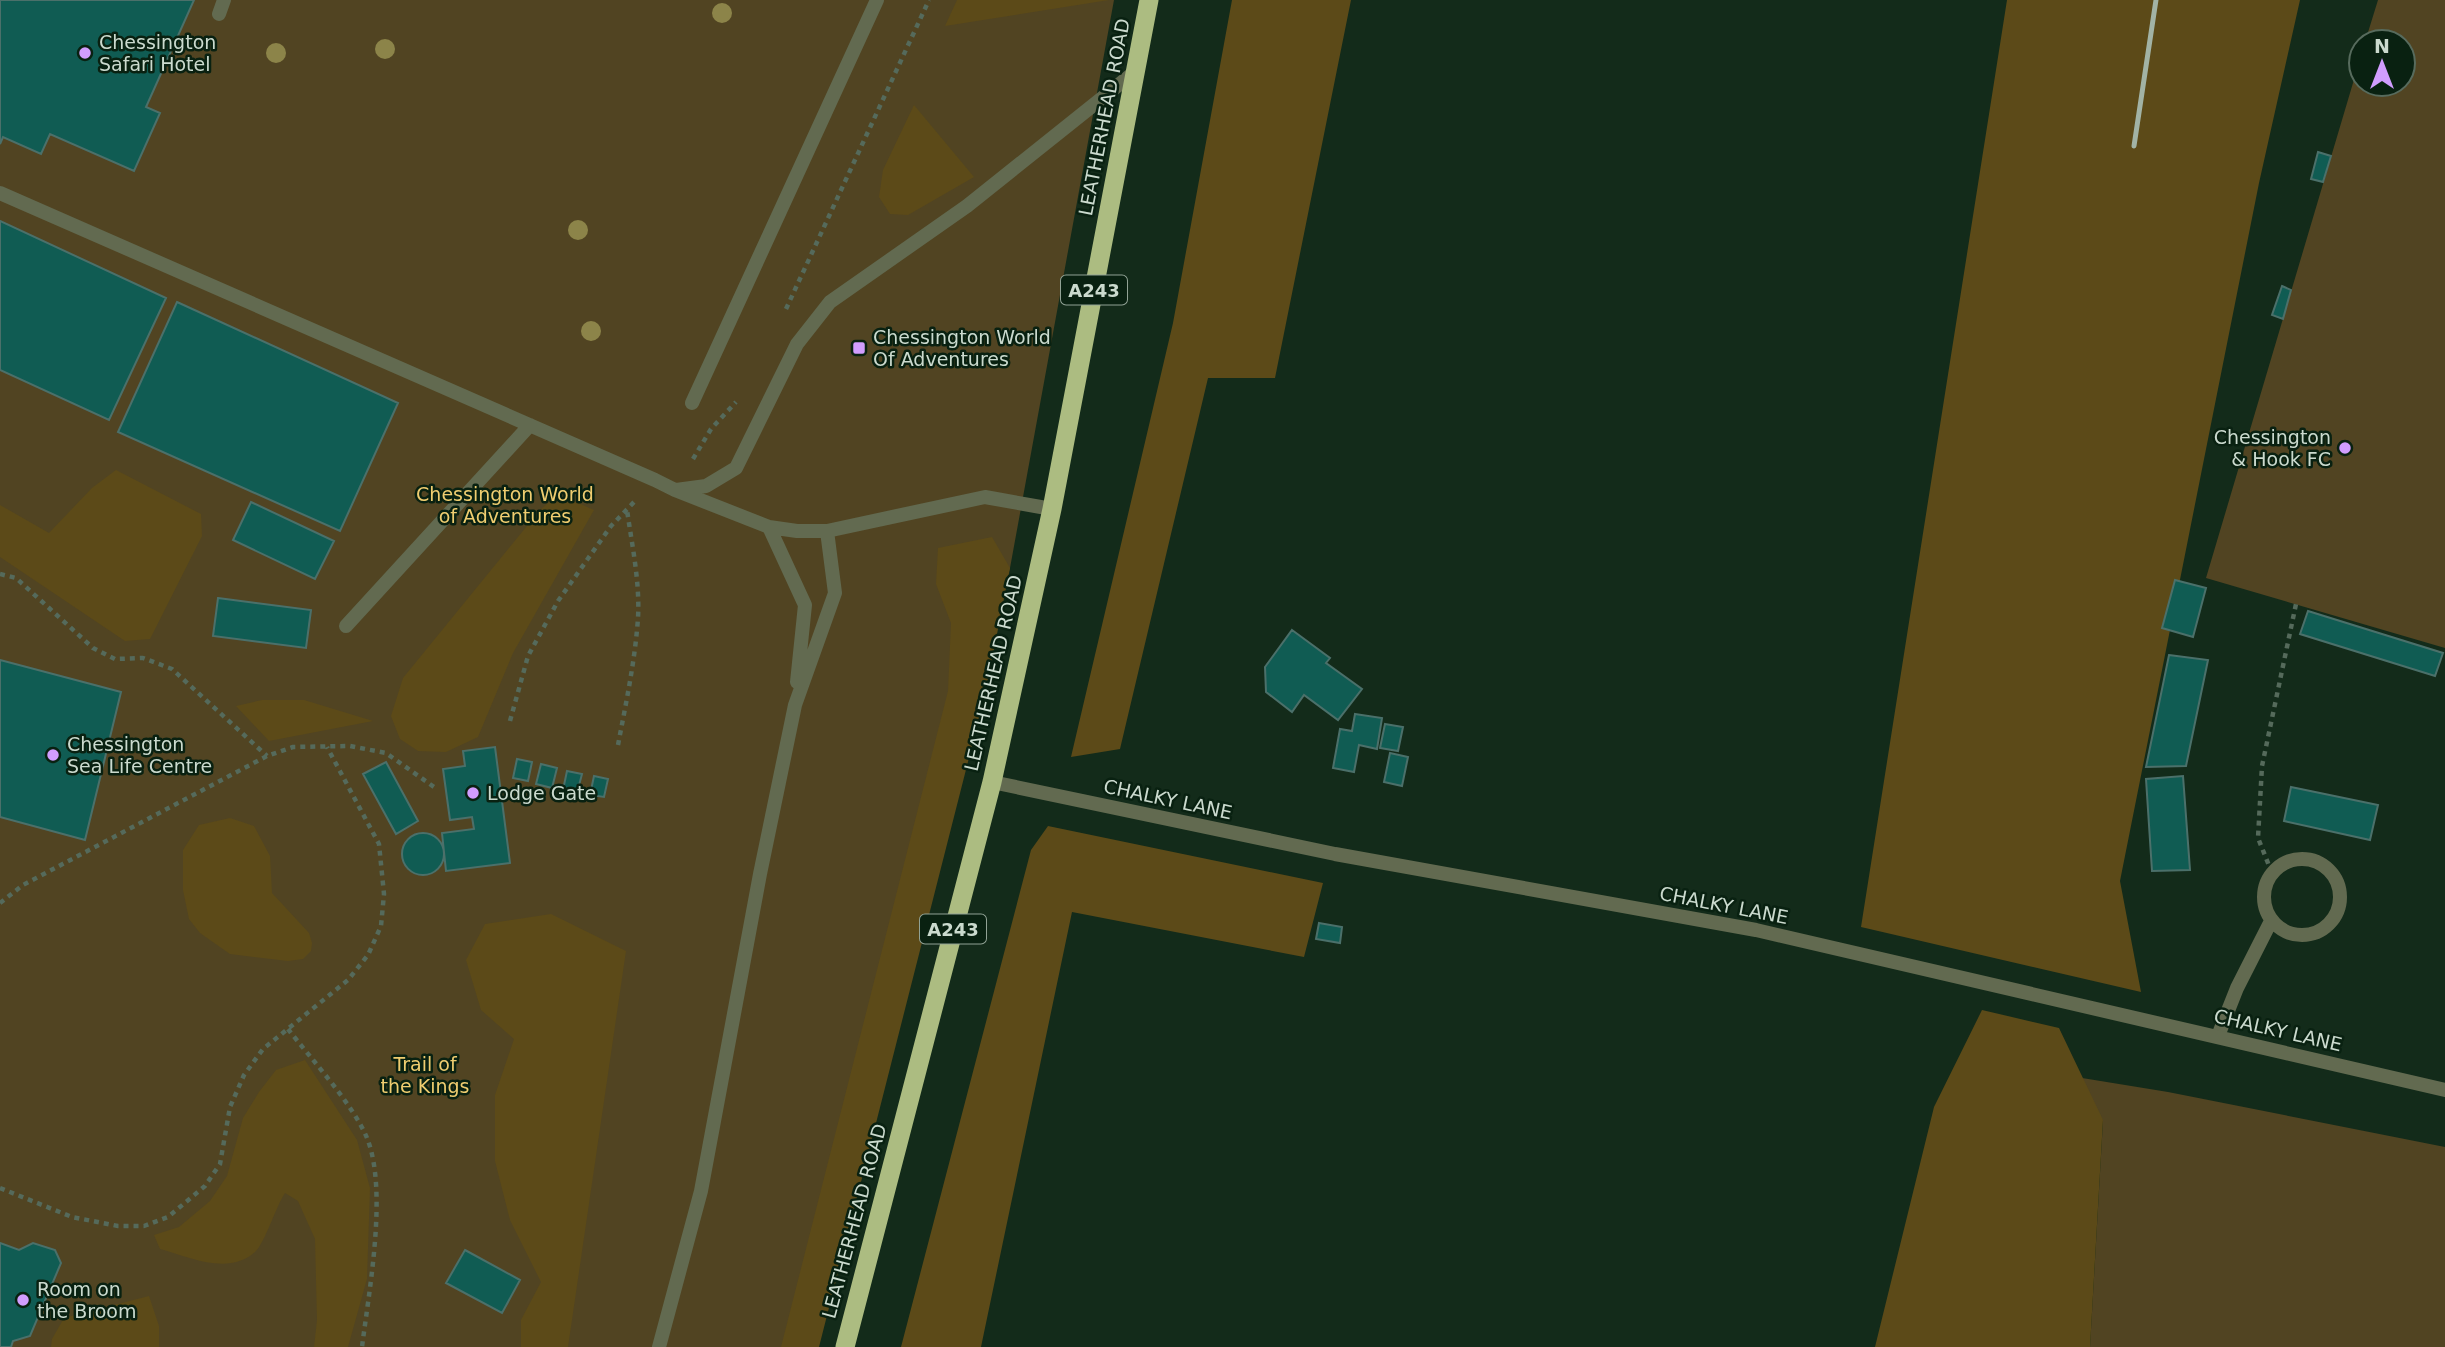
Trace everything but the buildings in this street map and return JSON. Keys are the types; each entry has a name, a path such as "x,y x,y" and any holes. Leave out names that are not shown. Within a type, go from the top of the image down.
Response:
{"highway":[{"name":"LEATHERHEAD ROAD","path":"845,1347 992,782 1052,509 1149,0"}],"street":[{"path":"692,403 874,5"},
{"path":"675,490 706,486 736,468 797,344 830,302 967,206 1136,71"},
{"path":"0,193 675,490 769,527 827,531 985,497 1052,509"},
{"path":"346,626 530,425"},
{"path":"659,1347 701,1191 794,705 805,605 769,527"},
{"path":"794,705 835,593 827,531"},
{"name":"CHALKY LANE","path":"992,782 1335,854 1756,930 2445,1090"},
{"path":"2294,860 2320,863 2337,881 2339,906 2334,917 2316,933 2304,936 2280,930 2271,921 2263,897 2265,884 2272,873 2282,864 2294,860"},
{"path":"2218,1036 2237,988 2271,921"}],"path":[{"path":"618,745 632,668 638,615 635,563 627,510"},
{"path":"0,574 16,578 93,648 115,659 143,658 172,669 267,756"},
{"path":"2272,873 2258,838 2262,766 2297,604"},
{"path":"0,903 23,885 267,756 293,747 350,746 386,752 434,787"},
{"path":"0,1188 72,1217 118,1226 144,1226 168,1217 205,1186 220,1164 230,1107 244,1075 263,1049 348,980 368,955 381,926 384,894 379,844 327,747"},
{"path":"288,1029 355,1118 367,1138 376,1174 374,1246 362,1347"}],"green space":[{"name":"Chessington World of Adventures","path":"0,0 1114,0 1010,568 801,1347 0,1347"},
{"name":"Chessington & Hook FC","path":"2378,0 2445,0 2445,648 2206,578 2349,98 2417,98 2417,28 2369,28"},
{"path":"2076,1077 2168,1092 2445,1147 2445,1347 2090,1347 2103,1121"}],"shaded area":[{"path":"957,0 1109,0 945,26"},
{"path":"1232,0 1351,0 1275,378 1208,378 1120,749 1071,757 1173,323"},
{"path":"2007,0 2300,0 2259,183 2120,881 2141,992 1861,927"},
{"path":"914,105 974,177 908,215 890,214 879,197 883,170"},
{"path":"116,470 201,514 202,536 150,639 125,641 0,557 0,505 49,533 92,488"},
{"path":"558,494 594,510 513,653 478,737 446,752 418,751 400,739 391,716 403,678 540,510"},
{"path":"992,537 1010,568 985,695 819,1347 781,1347 948,691 951,623 936,584 938,548"},
{"path":"262,700 304,700 373,721 269,741 236,706"},
{"path":"230,818 254,826 270,856 272,893 309,933 311,951 303,959 288,961 230,954 200,933 189,919 183,890 183,850 199,825"},
{"path":"1048,826 1323,883 1304,957 1072,912 981,1347 901,1347 1031,850"},
{"path":"551,914 626,951 568,1347 521,1347 521,1320 541,1282 510,1220 495,1161 495,1095 514,1039 481,1010 466,960 485,924"},
{"path":"1982,1010 2059,1028 2103,1120 2090,1347 1875,1347 1934,1107"},
{"path":"305,1060 357,1140 370,1188 367,1279 348,1347 314,1347 317,1320 315,1239 298,1201 285,1193 259,1247 244,1259 233,1263 196,1260 160,1249 154,1235 179,1227 210,1201 227,1176 243,1118 259,1092 276,1070"},
{"path":"149,1296 159,1326 159,1347 51,1347 52,1339 64,1318"}],"railway":[{"path":"2134,146 2156,0"}],"place":[{"name":"Chessington Safari Hotel","path":"85,53"},
{"name":"Chessington World Of Adventures","path":"859,348"},
{"name":"Chessington & Hook FC","path":"2345,448"},
{"name":"Chessington Sea Life Centre","path":"53,755"},
{"name":"Lodge Gate","path":"473,793"},
{"name":"Room on the Broom","path":"23,1300"}],"park label":[{"name":"Trail of the Kings","path":"425,1075"}]}
